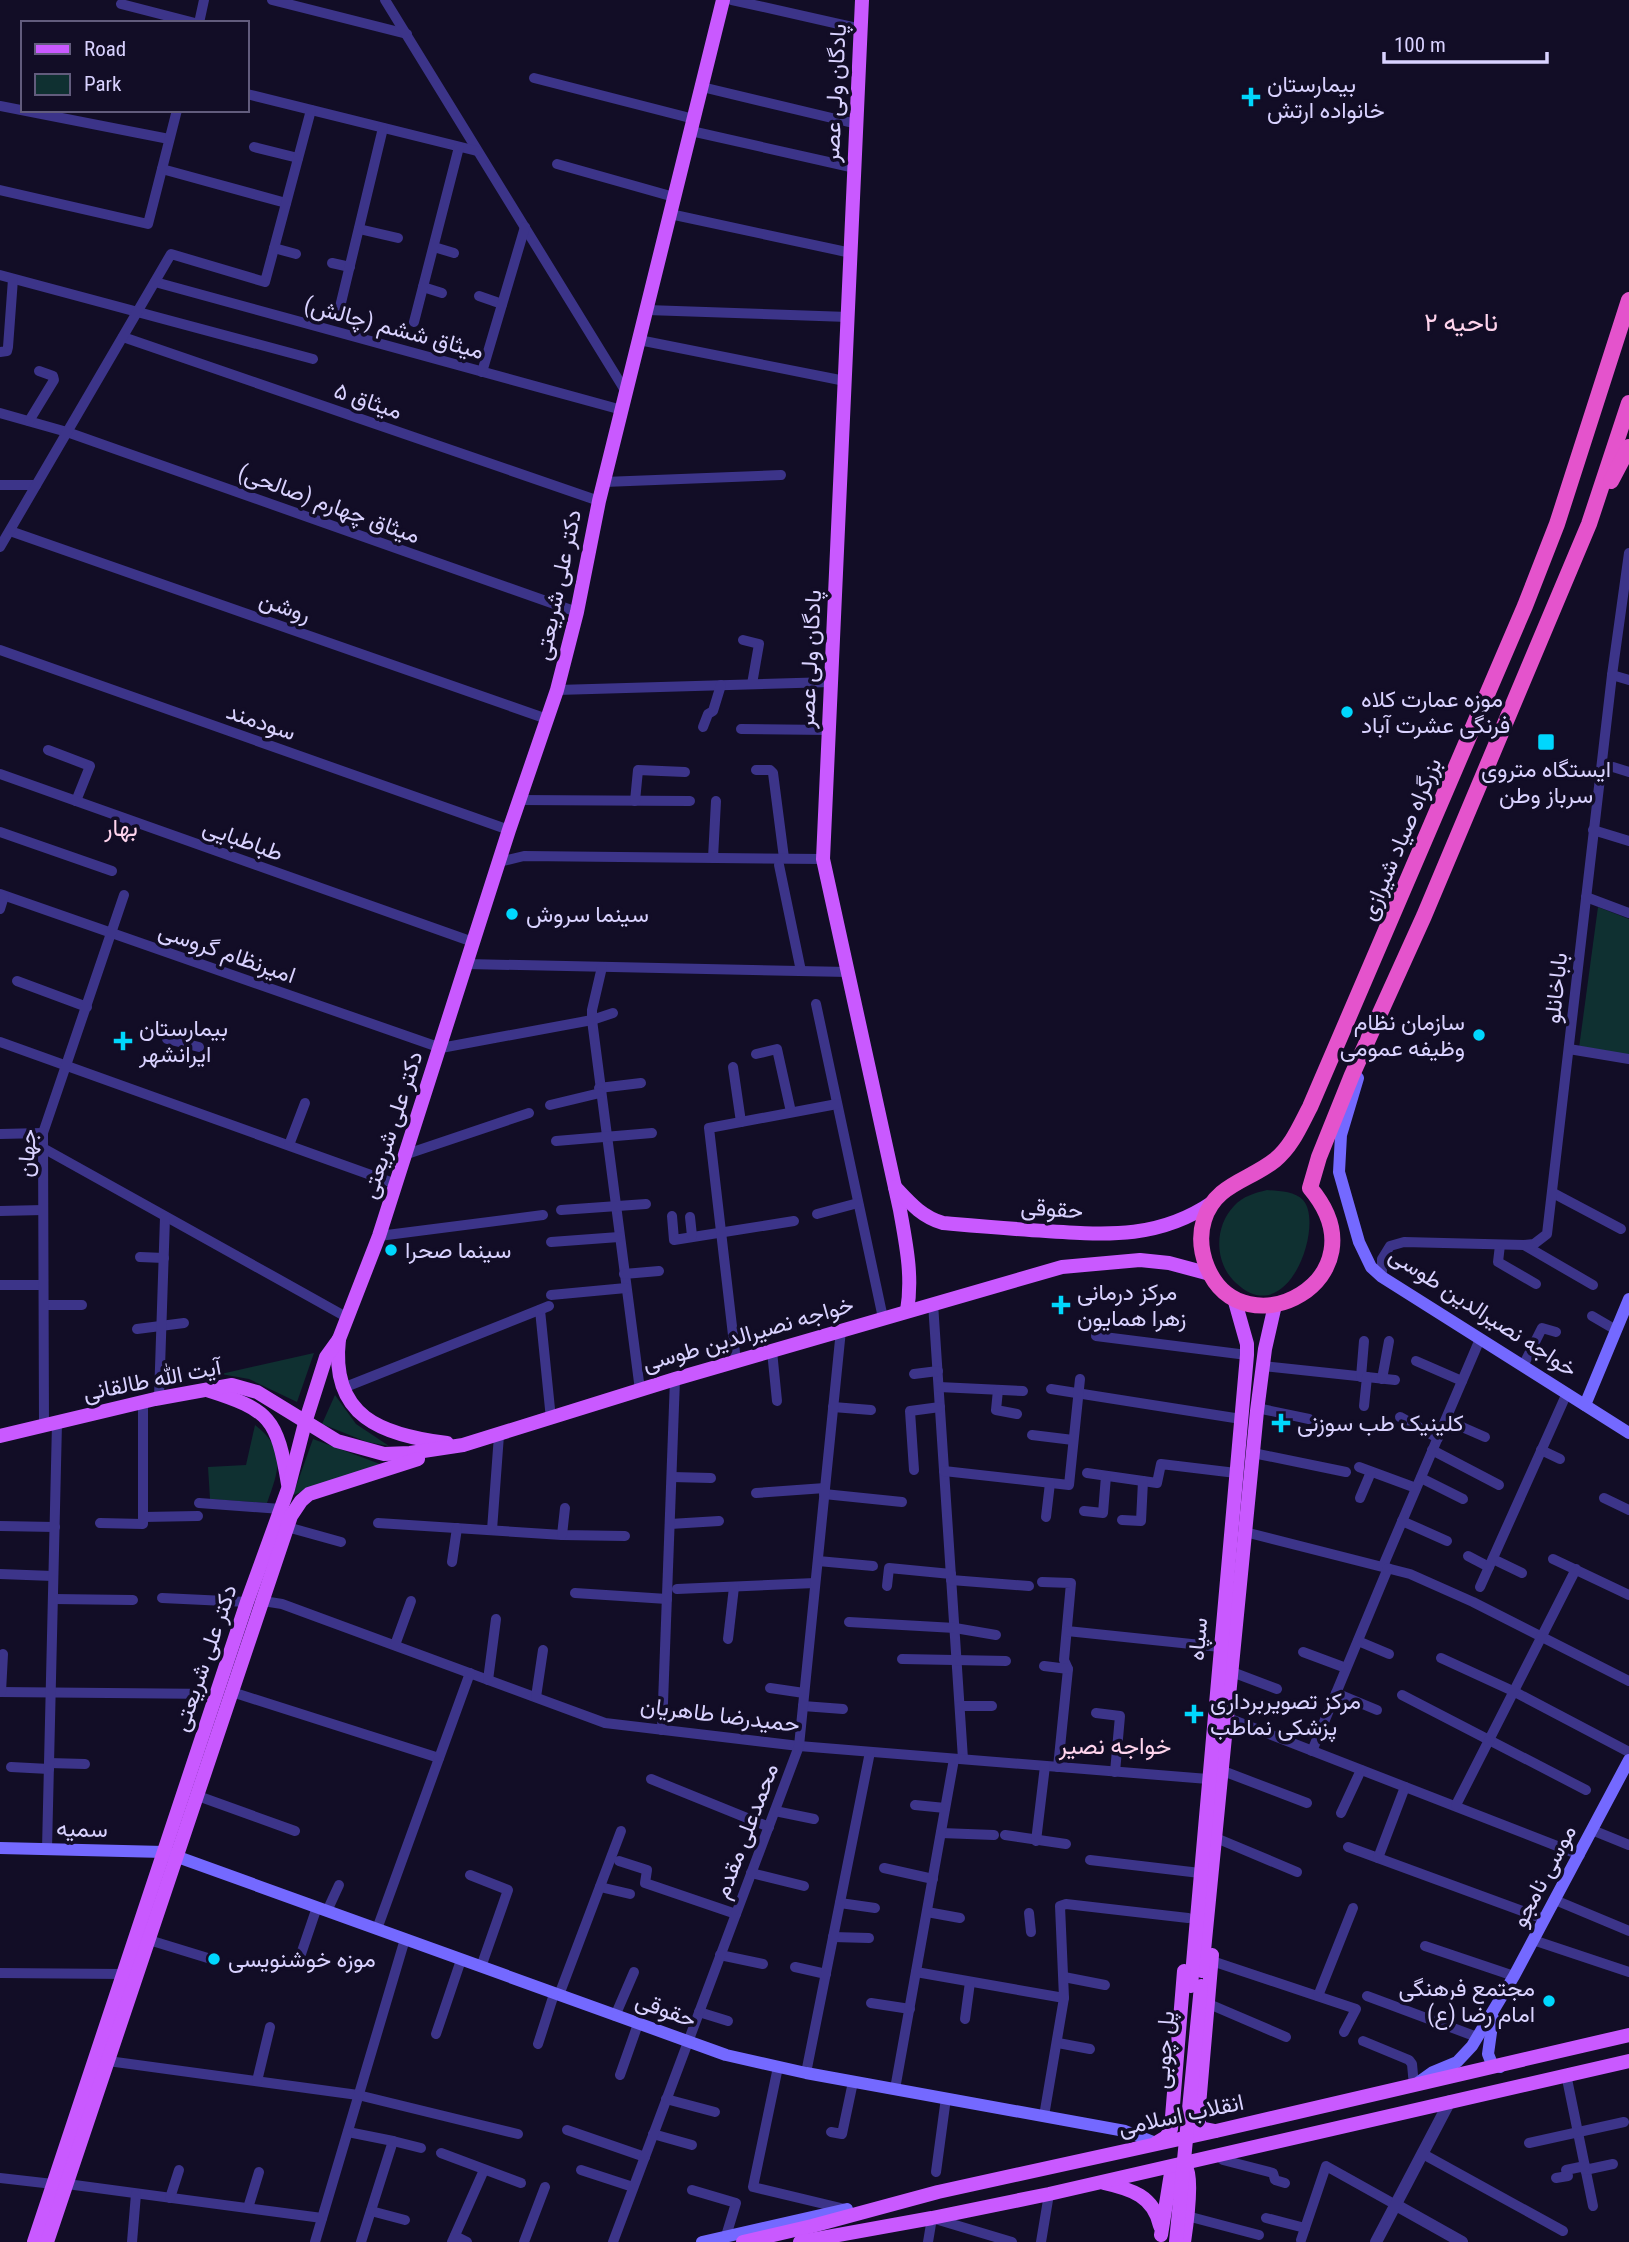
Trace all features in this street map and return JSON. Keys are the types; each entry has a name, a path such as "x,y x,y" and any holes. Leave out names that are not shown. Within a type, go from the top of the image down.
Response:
{"highway":[{"name":"بزرگراه صیاد شیرازی","path":"1213,1202 1238,1180 1249,1177 1287,1149 1310,1107 1530,595 1558,524 1629,300"},
{"path":"1213,1202 1204,1219 1201,1238 1203,1256 1210,1274 1220,1287 1234,1298 1254,1305 1275,1305 1294,1300 1310,1289 1322,1275 1329,1257 1332,1237 1320,1200 1310,1188 1319,1157 1589,524 1629,403"},
{"path":"1589,524 1629,447"}],"main road":[{"name":"دکتر علی شریعتی","path":"34,2242 60,2184 108,2061 149,1940 170,1854 217,1693 288,1489 326,1357 339,1339 379,1236 509,830 557,690 577,612 599,501 723,0"},
{"name":"پادگان ولی عصر","path":"862,0 823,859 910,1268 911,1290 907,1311"},
{"name":"خواجه نصیرالدین طوسی","path":"1370,1039 1341,1135 1339,1172 1359,1242 1371,1268 1629,1433"},
{"name":"حقوقی","path":"894,1186 920,1212 931,1220 943,1223 1106,1235 1165,1226 1198,1213 1213,1202"},
{"name":"خواجه نصیرالدین طوسی","path":"305,1423 337,1441 384,1454 463,1445 772,1350 1062,1267 1140,1260 1170,1263 1210,1274"},
{"name":"سپاه","path":"1196,1986 1206,1874 1208,1779 1247,1355 1247,1344 1234,1298"},
{"path":"1585,1405 1629,1298"},
{"name":"سپاه","path":"1206,1874 1216,1838 1257,1408 1262,1366 1275,1305"},
{"path":"339,1339 339,1370 343,1388 353,1406 366,1419 383,1429 407,1437 463,1445"},
{"name":"آیت الله طالقانی","path":"0,1436 159,1398 232,1385 249,1389 305,1423"},
{"path":"202,1389 255,1408 272,1425 282,1450 288,1489"},
{"name":"دکتر علی شریعتی","path":"47,2242 60,2184 123,1974 170,1854 198,1796 295,1509 309,1494 463,1445"},
{"name":"موسی نامجو","path":"1414,2086 1466,2054 1514,1976 1629,1760"},
{"name":"سمیه","path":"0,1848 170,1854"},
{"name":"حقوقی","path":"170,1854 726,2055 853,2082 1125,2131 1157,2143"},
{"path":"1157,2143 1166,2137 1171,2129 1188,1918 1206,1874"},
{"path":"1206,1874 1216,1911 1198,2117 1200,2128 1216,2131"},
{"name":"پل چوبی","path":"1163,2240 1196,1986"},
{"name":"پل چوبی","path":"1176,2242 1196,1986"},
{"name":"موسی نامجو","path":"1494,2011 1488,2054 1492,2064 1500,2067"},
{"name":"انقلاب اسلامی","path":"743,2242 938,2192 1500,2067 1629,2035"},
{"name":"انقلاب اسلامی","path":"800,2242 1049,2194 1629,2061"},
{"path":"1174,2099 1178,2114 1183,2119 1191,2120 1195,2117 1200,2101"},
{"path":"1190,2185 1199,2165 1213,2155"},
{"path":"1163,2240 1171,2173 1181,2166 1189,2173 1190,2185 1184,2242"},
{"path":"1099,2182 1126,2188 1142,2196 1158,2215 1163,2240"},
{"path":"702,2242 847,2209 938,2192"},
{"path":"838,2242 932,2218"}],"street":[{"path":"198,21 204,0"},
{"path":"272,0 407,34"},
{"path":"385,0 626,392"},
{"path":"732,0 861,29"},
{"path":"121,4 189,21"},
{"path":"534,78 692,125 855,168"},
{"path":"702,87 857,124"},
{"path":"248,94 477,151"},
{"path":"0,106 21,109"},
{"path":"1,544 171,254 265,282 311,110"},
{"path":"0,190 148,224 176,112"},
{"path":"47,113 169,139"},
{"path":"340,312 383,128"},
{"path":"254,147 298,158"},
{"path":"414,322 459,147"},
{"path":"557,164 674,197"},
{"path":"162,169 286,203"},
{"path":"670,214 851,253"},
{"path":"482,372 524,226"},
{"path":"359,229 398,238"},
{"path":"433,247 454,253"},
{"path":"274,248 296,254"},
{"path":"332,263 350,267"},
{"path":"0,275 313,359"},
{"path":"0,352 7,351 8,347 13,279"},
{"name":"میثاق ششم (چالش)","path":"155,282 622,410"},
{"path":"424,287 442,293"},
{"path":"479,296 502,304"},
{"path":"647,310 848,317"},
{"name":"میثاق ۵","path":"123,337 599,501"},
{"path":"639,340 845,381"},
{"path":"29,422 54,380 53,376 39,371"},
{"name":"میثاق چهارم (صالحی)","path":"0,413 67,432 577,612"},
{"path":"604,482 781,475"},
{"path":"0,485 36,485"},
{"name":"روشن","path":"10,531 547,719"},
{"name":"باباخانلو","path":"1524,1245 1534,1244 1547,1234 1612,675 1625,612 1629,553"},
{"path":"743,640 759,645 752,684"},
{"name":"سودمند","path":"0,650 509,830"},
{"path":"1612,675 1629,680"},
{"path":"557,690 831,682"},
{"path":"703,727 708,714 713,711 721,685"},
{"path":"741,729 829,730"},
{"path":"48,750 91,768 76,802"},
{"path":"1613,766 1629,772"},
{"path":"635,802 638,770 685,772"},
{"path":"756,770 770,770 773,773 780,861 801,971"},
{"name":"طباطبایی","path":"0,774 473,942"},
{"path":"519,800 690,801"},
{"path":"713,858 716,801"},
{"path":"1593,830 1629,841"},
{"path":"0,832 112,871"},
{"path":"499,862 523,856 780,861 823,859"},
{"path":"0,909 2,895"},
{"name":"امیرنظام گروسی","path":"2,895 441,1048"},
{"name":"جهان","path":"47,1849 55,1527 44,1305 43,1133 124,895"},
{"path":"1586,897 1629,913"},
{"path":"467,964 848,972"},
{"path":"602,967 592,1020 640,1390"},
{"path":"17,981 87,1007"},
{"path":"816,1004 883,1318"},
{"path":"441,1048 592,1020 613,1013"},
{"path":"167,1039 199,1048"},
{"path":"0,1042 396,1184"},
{"path":"756,1054 777,1049 791,1112"},
{"path":"1569,1049 1629,1059"},
{"path":"733,1067 741,1122"},
{"path":"550,1105 641,1083"},
{"path":"289,1145 305,1102"},
{"path":"736,1361 709,1128 837,1104"},
{"path":"407,1154 529,1114"},
{"path":"0,1128 5,1134 43,1133"},
{"path":"556,1141 652,1133"},
{"path":"43,1148 348,1318"},
{"path":"1553,1193 1621,1229"},
{"path":"817,1214 858,1203"},
{"path":"561,1210 646,1204"},
{"path":"0,1211 43,1210"},
{"path":"379,1236 543,1215"},
{"path":"671,1216 674,1240 794,1221"},
{"path":"159,1398 165,1217"},
{"path":"690,1217 692,1236"},
{"path":"551,1242 619,1237"},
{"path":"1382,1277 1382,1259 1390,1246 1404,1242 1524,1245 1593,1285"},
{"path":"1500,1245 1498,1262 1536,1284"},
{"path":"140,1257 164,1258"},
{"path":"624,1274 659,1271"},
{"path":"0,1285 44,1285"},
{"path":"551,1295 626,1288"},
{"path":"895,2089 941,1833 959,1759 960,1706 933,1303"},
{"path":"44,1305 82,1305"},
{"path":"343,1388 545,1308 551,1419"},
{"path":"1592,1316 1616,1330"},
{"path":"137,1329 184,1323"},
{"path":"1523,1366 1542,1328 1556,1332"},
{"name":"محمدعلی مقدم","path":"613,2242 799,1746 841,1330"},
{"path":"1096,1336 1247,1355"},
{"path":"1312,1751 1358,1641 1402,1521 1480,1339"},
{"path":"1364,1341 1364,1406"},
{"path":"1382,1379 1389,1341"},
{"path":"772,1350 776,1401"},
{"path":"1416,1361 1462,1381"},
{"path":"1262,1366 1395,1380"},
{"path":"914,1374 938,1371"},
{"path":"944,1471 1069,1485 1080,1378"},
{"path":"662,1730 676,1379"},
{"path":"939,1387 1023,1391"},
{"path":"1051,1389 1241,1419"},
{"path":"998,1390 996,1410 1017,1414"},
{"path":"1480,1587 1567,1393"},
{"path":"100,1523 143,1524 143,1402"},
{"path":"833,1407 871,1410"},
{"path":"914,1470 909,1411 940,1407"},
{"path":"1257,1408 1309,1419"},
{"path":"1400,1417 1438,1438"},
{"path":"1446,1420 1485,1437"},
{"path":"492,1530 499,1435"},
{"path":"1032,1435 1073,1440"},
{"path":"1433,1450 1499,1485"},
{"path":"1541,1450 1560,1459"},
{"path":"1253,1453 1346,1472"},
{"path":"1087,1473 1157,1483 1161,1464 1236,1473"},
{"path":"1359,1467 1416,1489"},
{"path":"1360,1498 1371,1472"},
{"path":"1084,1511 1102,1513 1106,1476"},
{"path":"672,1478 711,1478"},
{"path":"1421,1478 1463,1499"},
{"path":"1122,1520 1141,1521 1143,1481"},
{"path":"1046,1517 1050,1483"},
{"path":"757,1493 825,1491 902,1502"},
{"path":"1604,1498 1629,1510"},
{"path":"199,1503 281,1509"},
{"path":"562,1535 565,1508"},
{"path":"143,1517 198,1516"},
{"path":"670,1524 719,1521"},
{"path":"1402,1521 1447,1541"},
{"path":"378,1523 562,1535 625,1536"},
{"path":"0,1526 55,1527"},
{"path":"287,1527 341,1542"},
{"path":"452,1562 457,1528"},
{"path":"1245,1532 1386,1567 1441,1587 1629,1681"},
{"path":"1468,1556 1522,1573"},
{"path":"1553,1559 1629,1595"},
{"path":"818,1561 873,1566"},
{"path":"887,1587 889,1568 1029,1586"},
{"path":"1456,1805 1576,1569"},
{"path":"0,1574 53,1576"},
{"path":"1042,1582 1071,1583 1063,1660 1068,1669 1058,1767"},
{"path":"677,1589 815,1583"},
{"path":"728,1639 734,1587"},
{"path":"575,1592 667,1599"},
{"path":"162,1598 247,1602"},
{"path":"53,1599 133,1600"},
{"path":"395,1645 411,1601"},
{"name":"حمیدرضا طاهریان","path":"247,1602 282,1604 605,1723 799,1746 1208,1779"},
{"path":"488,1680 496,1619"},
{"path":"849,1622 955,1628 996,1635"},
{"path":"1067,1631 1220,1647"},
{"path":"1358,1641 1389,1654"},
{"path":"536,1698 543,1650"},
{"path":"1303,1652 1346,1668"},
{"path":"3,1654 0,1692 217,1693"},
{"path":"1441,1658 1515,1692 1629,1752"},
{"path":"902,1659 1006,1661"},
{"path":"1044,1666 1068,1669"},
{"path":"1232,1672 1277,1689"},
{"path":"377,1929 470,1673"},
{"path":"770,1688 804,1693"},
{"path":"232,1692 439,1758"},
{"path":"1336,1693 1377,1710"},
{"path":"1402,1695 1586,1790"},
{"path":"803,1706 843,1709"},
{"path":"960,1706 992,1706"},
{"path":"1096,1713 1120,1716 1115,1772"},
{"path":"1228,1718 1580,1855"},
{"path":"806,2073 870,1752"},
{"path":"11,1767 85,1764"},
{"path":"1036,1841 1045,1766"},
{"path":"1341,1813 1361,1770"},
{"path":"1223,1771 1307,1802"},
{"path":"650,1779 769,1827"},
{"path":"1378,1858 1405,1787"},
{"path":"198,1796 295,1831"},
{"path":"915,1805 946,1808"},
{"path":"775,1811 814,1819"},
{"path":"1592,1830 1629,1845"},
{"path":"538,2044 621,1831"},
{"path":"941,1833 1000,1835 1066,1844"},
{"path":"1216,1838 1297,1872"},
{"path":"1348,1847 1544,1919"},
{"path":"1090,1860 1206,1874"},
{"path":"619,1861 647,1870 645,1883 736,1914"},
{"path":"884,1868 933,1879"},
{"path":"751,1873 804,1886"},
{"path":"470,1875 508,1890 481,1967"},
{"path":"299,1961 322,1909 339,1885"},
{"path":"600,1887 630,1894"},
{"path":"1555,1900 1629,1931"},
{"path":"840,1903 875,1908"},
{"path":"1044,2116 1064,1998 1059,1909 1066,1904 1188,1918"},
{"path":"1318,1996 1353,1908"},
{"path":"927,1912 960,1918"},
{"path":"1028,1913 1031,1931"},
{"path":"833,1937 869,1938"},
{"path":"315,2242 405,1939"},
{"path":"149,1940 212,1959"},
{"path":"1533,1941 1629,1972"},
{"path":"1425,1946 1514,1976"},
{"path":"720,1955 764,1964"},
{"path":"436,2034 461,1959"},
{"path":"1212,1961 1356,2009 1344,2032"},
{"path":"795,1967 826,1973"},
{"path":"615,2015 634,1972"},
{"path":"916,1972 1064,1998"},
{"path":"0,1973 123,1974"},
{"path":"1064,1977 1105,1985"},
{"path":"965,2019 970,1982"},
{"path":"1367,1996 1477,2037"},
{"path":"871,2003 910,2009"},
{"path":"1209,2004 1286,2037"},
{"path":"699,2012 728,2021"},
{"path":"620,2075 639,2024"},
{"path":"257,2081 270,2026"},
{"path":"1363,2041 1409,2060 1412,2064 1414,2086"},
{"path":"1058,2043 1090,2049"},
{"path":"108,2061 358,2095 519,2134"},
{"path":"778,2067 753,2188 847,2209"},
{"path":"1566,2074 1593,2206"},
{"path":"831,2132 842,2134 853,2082"},
{"path":"936,2172 946,2098"},
{"path":"667,2099 715,2112"},
{"path":"1377,2242 1450,2101"},
{"path":"1529,2143 1624,2122"},
{"path":"567,2130 645,2157"},
{"path":"348,2132 421,2148"},
{"path":"653,2134 692,2145"},
{"path":"361,2242 393,2141"},
{"path":"441,2153 521,2183"},
{"path":"1423,2154 1563,2231"},
{"path":"1213,2155 1273,2174 1275,2180 1285,2183"},
{"path":"1556,2178 1568,2176 1566,2170 1613,2164"},
{"path":"1301,2240 1326,2166 1462,2242"},
{"path":"170,2198 179,2170"},
{"path":"467,2242 454,2239 484,2170"},
{"path":"581,2170 634,2187"},
{"path":"248,2208 259,2172"},
{"path":"0,2178 322,2218"},
{"path":"524,2242 545,2187"},
{"path":"692,2190 736,2203 726,2236"},
{"path":"132,2242 136,2193"},
{"path":"1041,2242 1049,2194"},
{"path":"371,2211 405,2220"},
{"path":"1187,2216 1259,2235"},
{"path":"928,2242 932,2218 1013,2242"},
{"path":"1266,2218 1305,2228"}],"green space":[{"path":"1598,907 1629,919 1629,1056 1579,1048"},
{"path":"1267,1190 1300,1197 1309,1212 1309,1230 1305,1250 1286,1285 1272,1294 1255,1294 1236,1283 1229,1275 1220,1255 1220,1234 1227,1215 1238,1203 1249,1195"},
{"path":"314,1353 297,1402 249,1379 221,1374"},
{"path":"335,1395 356,1424 389,1446 367,1442 322,1424"},
{"path":"255,1425 272,1443 278,1461 267,1503 210,1499 208,1467 246,1465"},
{"path":"313,1439 380,1464 293,1495"}],"place":[{"name":"بیمارستان خانواده ارتش","path":"1251,97"},
{"name":"موزه عمارت کلاه فرنگی عشرت آباد","path":"1347,712"},
{"name":"ایستگاه متروی سرباز وطن","path":"1546,742"},
{"name":"سینما سروش","path":"512,914"},
{"name":"سازمان نظام وظیفه عمومی","path":"1479,1035"},
{"name":"بیمارستان ایرانشهر","path":"123,1041"},
{"name":"سینما صحرا","path":"391,1250"},
{"name":"مرکز درمانی زهرا همایون","path":"1061,1305"},
{"name":"کلینیک طب سوزنی","path":"1281,1423"},
{"name":"مرکز تصویربرداری پزشکی نماطب","path":"1194,1714"},
{"name":"موزه خوشنویسی","path":"214,1959"},
{"name":"مجتمع فرهنگی امام رضا (ع)","path":"1549,2001"}],"district":[{"name":"ناحیه ۲","path":"1461,322"},
{"name":"بهار","path":"121,828"},
{"name":"خواجه نصیر","path":"1115,1746"}]}
